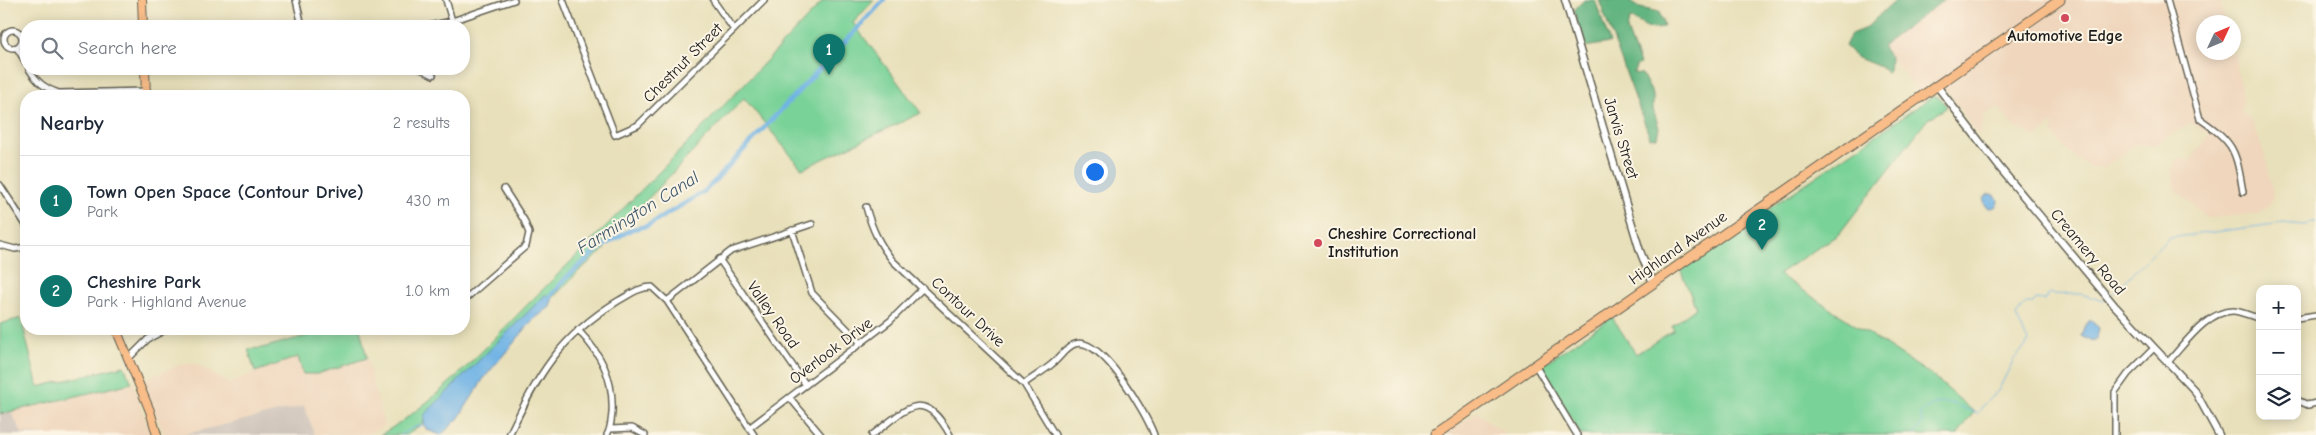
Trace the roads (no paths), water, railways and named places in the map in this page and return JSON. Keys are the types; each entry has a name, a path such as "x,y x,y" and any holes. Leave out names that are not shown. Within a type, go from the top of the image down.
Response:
{"highway":[{"name":"Highland Avenue","path":"1435,435 2060,0"}],"main road":[{"path":"142,0 143,20"},
{"path":"146,75 146,90"},
{"path":"118,335 150,411 157,435"}],"street":[{"path":"296,0 301,20"},
{"path":"446,0 452,20"},
{"path":"455,20 514,0"},
{"name":"Chestnut Street","path":"563,0 615,135 638,125 764,0"},
{"path":"713,0 734,30"},
{"name":"Jarvis Street","path":"1566,0 1640,251 1653,283"},
{"path":"2167,0 2200,119 2217,130 2237,155 2243,192"},
{"path":"17,48 20,53"},
{"path":"33,75 37,82 48,90"},
{"name":"Creamery Road","path":"1936,86 2000,168 2111,302 2202,401 2219,435"},
{"path":"0,185 20,217"},
{"path":"470,295 526,246 529,232 524,220 504,188"},
{"name":"Contour Drive","path":"866,207 871,226 880,245 894,261 1024,384 1056,435"},
{"path":"667,301 719,259 752,242 812,224"},
{"path":"792,230 812,293 861,343"},
{"path":"0,245 15,249 20,248"},
{"name":"Valley Road","path":"719,259 806,385"},
{"path":"509,435 542,370 559,348 603,310 642,287 652,287 667,301 754,435"},
{"name":"Overlook Drive","path":"749,428 890,321 923,288"},
{"path":"2168,362 2208,320 2220,314 2234,311 2256,317"},
{"path":"2301,317 2316,315"},
{"path":"578,330 595,349 604,364 612,401 610,429 607,435"},
{"path":"127,360 148,339 156,335"},
{"path":"1024,384 1053,364 1076,343 1085,344 1092,348 1127,385 1139,403 1154,435"},
{"path":"2115,435 2115,392 2128,374 2154,348"},
{"path":"1535,365 1576,435"},
{"path":"790,398 821,435"},
{"path":"2301,401 2308,404 2316,403"},
{"path":"872,435 908,408 916,406 925,406 934,411 950,435"},
{"path":"610,429 632,428 645,435"}],"water":[{"path":"1988,194 1994,194 1998,201 1994,208 1988,208 1984,204 1984,198"},
{"path":"546,294 552,300 550,307 533,320 484,378 458,419 441,435 427,430 424,425 424,415"},
{"path":"2090,320 2099,328 2097,338 2092,342 2081,336 2084,327"}],"waterway":[{"name":"Farmington Canal","path":"546,301 567,277 601,247 632,229 647,226 705,191 884,0"},
{"path":"2110,296 2169,238 2282,223 2304,225 2316,222"},
{"path":"1914,435 1923,422 1920,414 1929,407 1943,402 1978,413 1984,404 1998,391 2014,359 2028,341 2016,316 2026,303 2033,303 2036,299 2044,300 2050,293 2080,294 2104,301 2106,299"},
{"path":"400,435 414,427 424,425"}],"place":[{"name":"Automotive Edge","path":"2065,18"},
{"name":"Town Open Space (Contour Drive)","path":"829,75"},
{"name":"Cheshire Correctional Institution","path":"1318,243"},
{"name":"Cheshire Park","path":"1762,250"}]}
